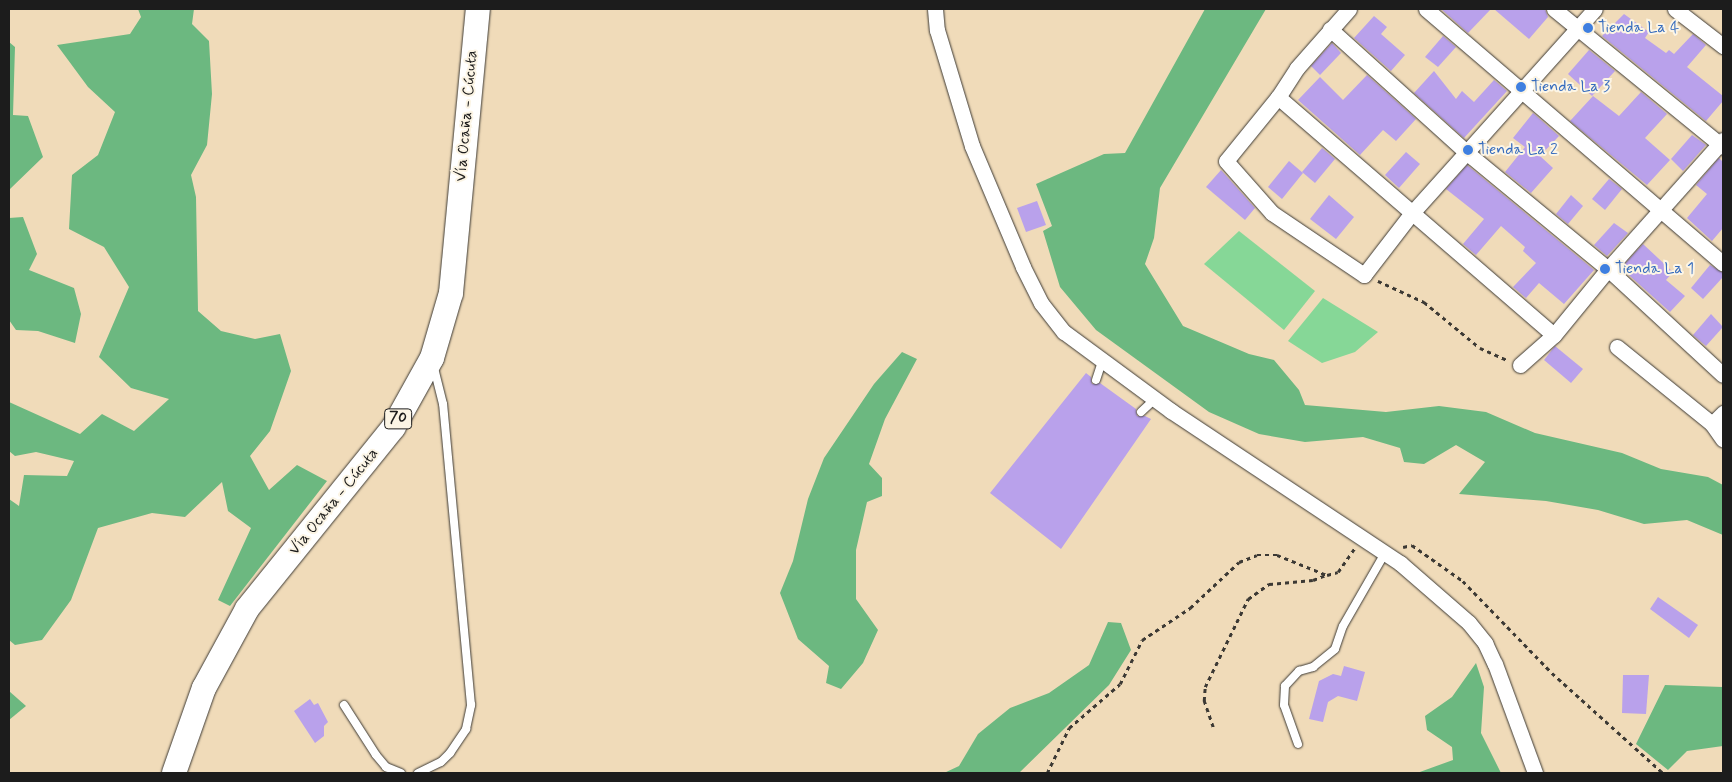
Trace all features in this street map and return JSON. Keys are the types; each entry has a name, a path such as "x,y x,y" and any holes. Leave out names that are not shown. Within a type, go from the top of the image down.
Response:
{"main road":[{"name":"Vía Ocaña - Cúcuta","path":"174,773 204,688 247,609 393,428 432,358 451,293 478,9"}],"street":[{"path":"935,9 936,30 972,146 1023,267 1041,303 1064,332 1102,362 1384,553 1439,596 1469,623 1485,643 1535,773"},
{"path":"1349,9 1297,68 1278,97 1226,161 1272,213 1364,275 1412,214 1595,9"},
{"path":"1426,9 1524,89 1723,264"},
{"path":"1520,365 1554,335 1660,209 1722,144 1577,30 1554,9"},
{"path":"1675,9 1723,46"},
{"path":"1330,29 1466,152 1608,269 1723,375"},
{"path":"1278,97 1554,335"},
{"path":"1617,347 1712,424 1723,440"},
{"path":"1712,424 1723,413"}],"lane":[{"path":"418,773 441,762 450,753 466,729 471,705 443,404 432,358"},
{"path":"1096,380 1102,362"},
{"path":"1141,412 1155,399"},
{"path":"1298,744 1284,705 1285,686 1298,671 1313,667 1335,649 1343,626 1384,553"},
{"path":"344,705 376,755 386,767 401,773"}],"path":[{"path":"1364,275 1424,302 1480,348 1520,365"},
{"path":"1213,727 1204,701 1204,687 1248,599 1258,589 1269,584 1312,580 1338,572 1345,565 1362,538"},
{"path":"1384,553 1412,545 1463,581 1552,672 1663,773"},
{"path":"1047,773 1069,728 1120,684 1142,640 1184,612 1239,562 1258,555 1277,555 1327,575"}],"green space":[{"path":"138,9 194,9 192,24 209,41 212,94 207,145 191,175 196,197 198,311 221,331 255,339 280,334 291,371 270,431 250,456 269,490 297,465 327,481 230,606 218,600 251,528 228,511 222,482 185,517 152,513 98,528 71,600 42,640 15,645 9,640 9,499 19,506 24,475 67,476 74,461 36,452 15,456 9,451 9,402 80,434 102,414 134,431 169,399 131,388 99,357 129,287 104,247 69,229 72,175 98,155 115,112 88,87 57,45 130,34 141,17"},
{"path":"1205,9 1266,9 1160,188 1154,238 1145,264 1183,326 1249,354 1274,360 1299,390 1305,405 1386,412 1439,406 1486,412 1535,433 1622,453 1661,469 1708,477 1723,485 1723,535 1687,520 1644,524 1598,510 1546,501 1459,494 1485,462 1456,445 1424,464 1404,462 1400,448 1363,437 1305,442 1259,434 1209,412 1096,330 1060,287 1043,231 1052,226 1036,184 1104,154 1125,153"},
{"path":"9,42 15,47 13,115 28,116 43,157 9,190"},
{"path":"23,217 37,254 29,270 74,288 81,314 75,343 38,331 16,330 9,320 9,218"},
{"path":"1239,231 1315,291 1284,330 1204,264"},
{"path":"1323,298 1378,332 1355,352 1322,363 1288,341"},
{"path":"902,352 917,359 885,419 869,464 882,478 882,496 867,502 856,550 856,599 878,630 863,663 841,689 826,683 829,666 798,639 780,593 793,561 808,499 824,458 874,384"},
{"path":"1108,622 1121,623 1131,650 1109,685 1019,773 944,773 959,766 978,734 1010,708 1049,693 1089,665"},
{"path":"1476,663 1484,687 1481,733 1501,773 1417,773 1453,760 1452,747 1427,730 1425,716 1452,697"},
{"path":"1665,685 1723,687 1723,746 1687,751 1668,770 1636,744"},
{"path":"9,691 26,706 9,720"}],"building":[{"path":"1441,9 1491,9 1468,33"},
{"path":"1494,9 1545,9 1548,17 1529,39"},
{"path":"1624,14 1649,32 1645,38 1666,53 1669,50 1674,54 1693,34 1706,45 1687,67 1723,96 1723,101 1706,121 1602,36"},
{"path":"1374,16 1387,27 1381,34 1405,55 1391,71 1354,38"},
{"path":"1443,36 1456,47 1438,67 1425,57"},
{"path":"1332,43 1341,53 1320,75 1311,66"},
{"path":"1589,50 1615,71 1592,96 1568,74"},
{"path":"1434,71 1456,99 1462,91 1474,102 1494,80 1507,91 1464,138 1414,93"},
{"path":"1367,75 1416,119 1396,141 1383,130 1360,155 1298,100 1320,77 1343,100"},
{"path":"1641,92 1667,114 1645,138 1670,160 1647,185 1570,121 1593,96 1619,116"},
{"path":"1533,113 1559,136 1540,156 1553,168 1531,193 1505,172 1525,147 1513,138"},
{"path":"1692,135 1706,145 1683,171 1671,159"},
{"path":"1322,148 1335,159 1315,183 1302,172"},
{"path":"1406,152 1420,164 1399,188 1385,175"},
{"path":"1719,158 1723,162 1723,228 1712,241 1687,218 1707,194 1696,185"},
{"path":"1289,161 1303,173 1282,199 1268,187"},
{"path":"1467,165 1594,270 1564,304 1539,283 1526,298 1513,287 1536,263 1523,251 1525,247 1501,226 1476,255 1463,244 1484,219 1446,189"},
{"path":"1221,170 1255,208 1245,220 1206,187"},
{"path":"1609,179 1622,189 1605,210 1592,199"},
{"path":"1329,195 1354,217 1336,239 1310,219"},
{"path":"1571,195 1583,206 1568,224 1556,214"},
{"path":"1037,201 1046,225 1026,232 1017,208"},
{"path":"1614,223 1628,233 1607,256 1594,245"},
{"path":"1643,244 1673,272 1666,280 1685,296 1670,312 1621,268"},
{"path":"1710,265 1723,273 1723,277 1703,299 1691,288"},
{"path":"1711,314 1723,327 1706,346 1693,335"},
{"path":"1555,346 1583,369 1571,383 1544,360"},
{"path":"1086,373 1091,377 1092,384 1100,383 1136,409 1137,416 1145,416 1151,419 1061,549 990,493"},
{"path":"1658,597 1698,625 1689,638 1650,609"},
{"path":"1344,666 1365,672 1357,701 1338,696 1328,702 1323,722 1309,719 1319,681 1333,674 1341,676"},
{"path":"1623,675 1649,675 1646,714 1622,713"},
{"path":"310,699 314,705 318,703 328,722 324,726 324,736 315,743 294,711"}],"place":[{"name":"Tienda La 4","path":"1588,28"},
{"name":"Tienda La 3","path":"1521,87"},
{"name":"Tienda La 2","path":"1468,150"},
{"name":"Tienda La 1","path":"1605,269"}]}
